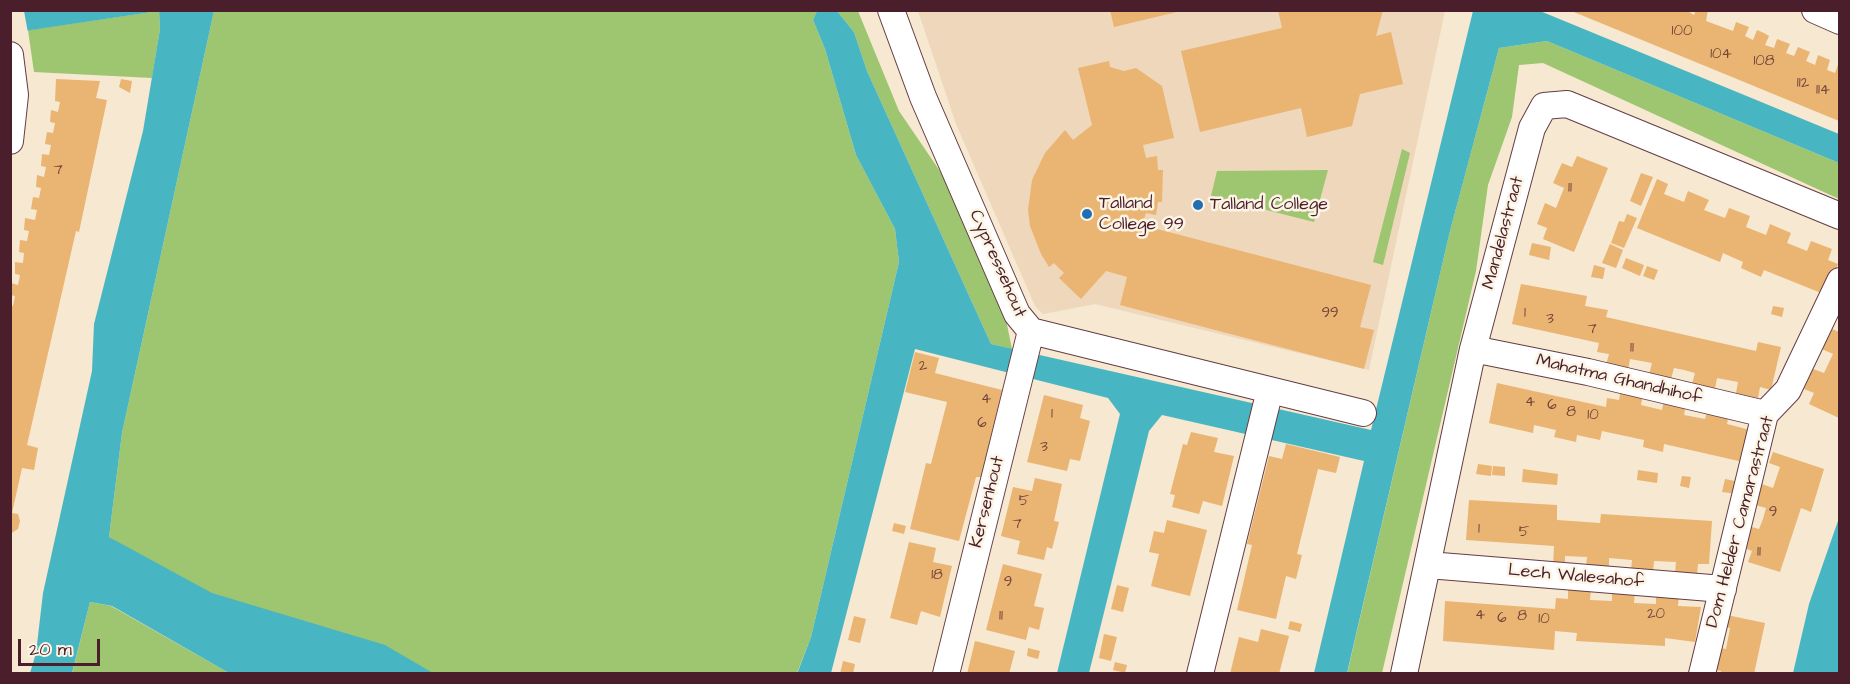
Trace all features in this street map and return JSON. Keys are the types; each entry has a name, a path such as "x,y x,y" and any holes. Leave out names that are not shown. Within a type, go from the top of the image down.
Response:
{"street":[{"name":"Cypressehout","path":"891,10 923,97 1029,338 1268,397 1363,413"},
{"path":"1815,10 1839,21"},
{"path":"10,54 15,95 11,138"},
{"name":"Mandelastraat","path":"1404,674 1473,349 1532,128 1544,106 1567,104 1839,216"},
{"name":"Dom Helder Camarastraat","path":"1702,674 1765,414 1788,390 1839,281"},
{"name":"Kersenhout","path":"946,674 1029,338"},
{"name":"Mahatma Ghandhihof","path":"1473,349 1588,372 1765,414"},
{"path":"1200,674 1268,397"},
{"name":"Lech Walesahof","path":"1428,565 1723,589"}],"shaded area":[{"name":"Talland College","path":"918,11 1445,11 1369,370 1095,304 1043,314 1035,306 956,124"}],"green space":[{"path":"159,11 160,29 152,78 34,72 28,30"},
{"path":"214,11 817,11 813,20 825,49 856,155 895,229 899,262 811,637 797,673 425,673 202,597 109,537 122,433"},
{"path":"837,11 858,11 899,111 946,180 1005,315 1012,349 991,344 867,71 854,32"},
{"path":"1547,41 1839,163 1839,199 1543,63 1519,65 1512,117 1488,185 1476,271 1382,673 1347,674 1450,231 1499,48"},
{"path":"1402,149 1410,153 1383,265 1373,262"},
{"path":"1328,170 1314,222 1211,196 1217,171"},
{"path":"90,602 111,606 229,673 72,674"}],"water":[{"path":"10,11 159,11 11,33"},
{"path":"159,11 214,11 122,433 109,537 212,593 385,645 433,673 229,673 112,606 90,602 72,673 30,673 36,653 43,593 92,371 94,324 143,131 160,29"},
{"path":"817,11 837,11 854,32 867,71 991,344 1371,430 1473,11 1540,11 1839,134 1839,163 1547,41 1499,48 1450,231 1347,673 1314,673 1364,461 1162,415 1149,431 1089,673 1057,673 1120,414 1108,398 915,349 831,673 797,674 811,637 899,262 895,229 856,155 825,49 813,20"},
{"path":"1839,518 1839,673 1793,673 1809,604"}],"pier":[{"path":"11,10 24,11 28,33 10,36"}],"building":[{"path":"1110,10 1181,10 1181,11 1114,27"},
{"path":"1278,10 1383,10 1376,36 1391,32 1403,84 1360,94 1352,126 1307,137 1301,108 1200,132 1181,51 1282,28"},
{"path":"1569,10 1686,10 1694,15 1696,10 1708,10 1706,21 1733,31 1736,22 1749,27 1745,36 1753,40 1757,30 1769,36 1765,45 1774,48 1777,39 1790,44 1786,53 1794,56 1798,47 1810,52 1806,61 1815,65 1818,55 1830,60 1827,70 1835,73 1839,62 1839,121"},
{"name":"Talland College 99","path":"1109,61 1110,67 1124,71 1136,68 1162,86 1174,138 1143,145 1146,158 1157,156 1158,170 1163,170 1162,202 1158,202 1156,215 1146,213 1142,225 1371,285 1360,327 1374,330 1364,369 1120,305 1127,277 1106,271 1081,299 1059,278 1064,273 1054,263 1049,267 1030,226 1028,210 1032,180 1045,153 1065,130 1073,140 1092,125 1078,68"},
{"path":"56,79 100,81 96,98 107,100 79,232 76,231 27,445 38,448 34,470 22,468 12,513 18,514 20,521 18,529 10,534 10,306 13,306 15,296 10,295 11,283 18,285 20,275 15,274 15,262 23,263 24,253 19,252 20,240 27,241 29,231 24,230 25,218 35,220 37,210 31,209 33,197 39,198 41,188 36,187 37,175 44,177 46,167 41,166 42,154 49,155 51,145 45,144 47,132 53,133 55,123 50,122 51,110 58,112 60,102 55,101"},
{"path":"121,79 132,81 130,93 119,87"},
{"path":"1577,156 1608,168 1574,252 1543,239 1547,228 1537,224 1545,203 1556,208 1564,188 1553,183 1562,163 1572,167"},
{"path":"1641,173 1653,177 1641,206 1630,201"},
{"path":"1657,179 1668,184 1664,194 1684,202 1688,191 1709,200 1704,210 1725,218 1729,208 1750,216 1746,227 1766,235 1770,224 1791,233 1787,243 1807,251 1811,241 1832,249 1828,260 1838,264 1826,295 1764,270 1761,277 1741,268 1743,262 1723,253 1720,262 1637,228"},
{"path":"1627,214 1637,218 1624,248 1611,243 1619,221 1624,222"},
{"path":"1532,243 1551,247 1549,260 1529,255"},
{"path":"1610,244 1623,250 1616,268 1602,263"},
{"path":"1626,258 1644,265 1640,276 1622,268"},
{"path":"1594,265 1605,268 1603,279 1591,277"},
{"path":"1647,266 1658,270 1654,280 1643,276"},
{"path":"1521,284 1587,296 1585,306 1608,310 1606,317 1756,351 1758,342 1781,347 1771,390 1760,387 1758,398 1736,393 1738,382 1717,378 1715,389 1692,384 1695,373 1684,370 1674,368 1671,379 1649,375 1652,363 1630,359 1628,370 1606,365 1609,354 1597,352 1599,343 1512,324"},
{"path":"1773,306 1784,308 1782,317 1771,314"},
{"path":"1832,329 1839,332 1839,418 1809,404 1814,393 1804,389 1813,369 1824,373 1833,354 1822,349"},
{"path":"915,352 939,358 935,373 1002,390 981,477 976,477 959,541 910,529 926,463 931,464 947,402 905,392"},
{"path":"1497,383 1606,407 1607,398 1619,400 1621,389 1643,394 1641,405 1662,410 1664,399 1686,404 1684,415 1705,419 1708,409 1729,413 1727,424 1750,430 1743,462 1664,444 1663,452 1643,447 1644,440 1602,431 1600,440 1577,435 1576,442 1554,437 1556,430 1534,425 1533,433 1489,423"},
{"path":"1044,395 1083,405 1080,418 1090,421 1080,461 1070,459 1067,471 1027,462"},
{"path":"1191,432 1218,438 1214,452 1234,456 1222,506 1203,501 1199,514 1172,507 1175,495 1170,494 1183,444 1187,445"},
{"path":"1286,444 1340,457 1336,473 1318,469 1297,554 1302,555 1296,579 1286,576 1276,619 1237,610 1252,545 1247,544 1269,456 1282,459"},
{"path":"1773,452 1824,469 1811,512 1801,508 1780,572 1748,562 1752,551 1742,547 1748,526 1759,529 1763,519 1766,508 1755,505 1762,484 1773,488 1780,467 1769,463"},
{"path":"1478,464 1492,466 1491,476 1476,474"},
{"path":"1493,466 1505,467 1505,476 1492,475"},
{"path":"1523,469 1558,474 1557,485 1522,482"},
{"path":"1638,470 1658,473 1657,483 1637,480"},
{"path":"1682,476 1691,477 1689,488 1680,486"},
{"path":"1035,478 1062,484 1054,521 1059,522 1052,549 1047,547 1044,560 1017,554 1020,541 1001,536 1013,487 1032,491"},
{"path":"1725,479 1740,482 1737,494 1722,492"},
{"path":"1469,500 1557,505 1557,520 1600,523 1601,514 1712,521 1709,564 1698,564 1697,575 1675,573 1676,562 1654,561 1653,572 1631,571 1632,560 1609,558 1609,569 1586,568 1587,557 1565,556 1565,567 1553,566 1554,546 1466,540"},
{"path":"1167,520 1207,530 1190,596 1151,586 1159,554 1149,552 1154,531 1164,533"},
{"path":"894,523 906,526 904,534 892,531"},
{"path":"909,542 936,548 933,562 952,566 940,617 921,611 917,625 890,618"},
{"path":"1003,564 1042,574 1034,606 1044,608 1039,630 1029,627 1026,640 986,630"},
{"path":"1117,585 1129,588 1123,612 1111,609"},
{"path":"1568,588 1591,589 1590,600 1612,601 1612,590 1635,591 1634,603 1656,604 1656,593 1679,594 1678,606 1701,607 1695,642 1665,638 1665,646 1576,641 1577,633 1555,631 1554,650 1443,641 1445,601 1555,609 1556,598 1568,599"},
{"path":"1722,614 1765,623 1754,674 1721,674 1721,671 1710,669 1715,647 1726,649 1730,628 1719,625"},
{"path":"854,616 866,619 860,643 848,640"},
{"path":"1290,621 1302,624 1300,632 1288,629"},
{"path":"1261,629 1289,636 1279,674 1230,674 1239,637 1258,642"},
{"path":"1104,634 1117,637 1111,661 1099,658"},
{"path":"975,641 1015,651 1009,674 967,674"},
{"path":"1028,648 1040,651 1038,659 1027,656"},
{"path":"843,661 855,664 853,674 840,674"},
{"path":"1115,662 1127,665 1125,673 1113,670"}],"place":[{"name":"Talland College","path":"1198,205"},
{"name":"Talland College 99","path":"1087,214"}]}
